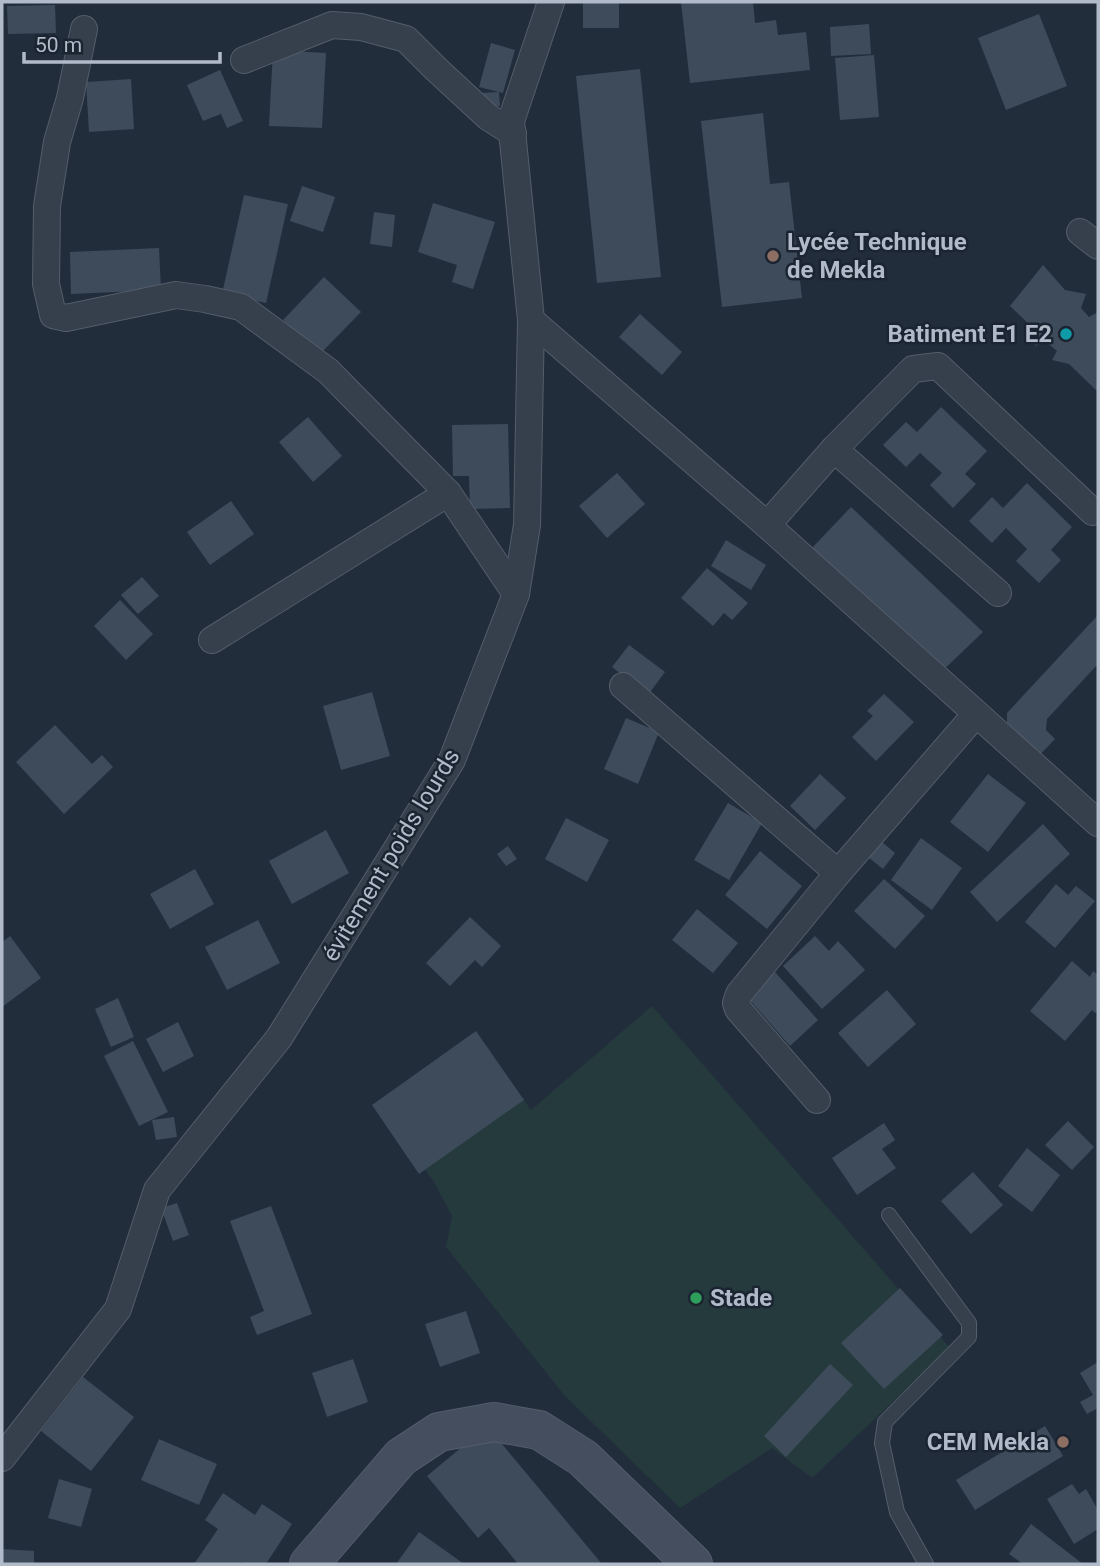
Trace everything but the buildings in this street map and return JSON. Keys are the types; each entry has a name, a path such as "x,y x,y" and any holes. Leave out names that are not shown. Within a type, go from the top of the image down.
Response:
{"main road":[{"path":"309,1564 401,1457 439,1432 494,1422 539,1430 583,1458 693,1564"}],"street":[{"name":"évitement poids lourds","path":"2,1458 118,1309 157,1190 279,1038 452,760 516,594 527,525 531,320 512,121 551,2"},
{"path":"244,60 332,25 361,27 406,39 488,117 513,133"},
{"path":"84,29 70,98 57,142 47,206 46,284 53,315 66,318 176,295 241,307 328,371 448,493 516,594"},
{"path":"531,320 767,525 1098,823"},
{"path":"767,525 834,449 913,369 939,366 1093,512"},
{"path":"834,449 998,593"},
{"path":"212,640 448,493"},
{"path":"623,686 838,873"},
{"path":"817,1100 738,1009 738,995 838,873 976,714"}],"lane":[{"path":"888,1215 970,1323 969,1337 885,1422 883,1430 882,1443 897,1512 926,1564"}],"green space":[{"name":"Stade","path":"652,1006 950,1348 812,1478 772,1448 680,1508 565,1396 446,1247 452,1216 434,1182 385,1115 483,1042 531,1110"}],"place":[{"name":"Lycée Technique de Mekla","path":"773,256"},
{"name":"Batiment E1 E2","path":"1066,334"},
{"name":"Stade","path":"696,1298"},
{"name":"CEM Mekla","path":"1063,1442"}]}
